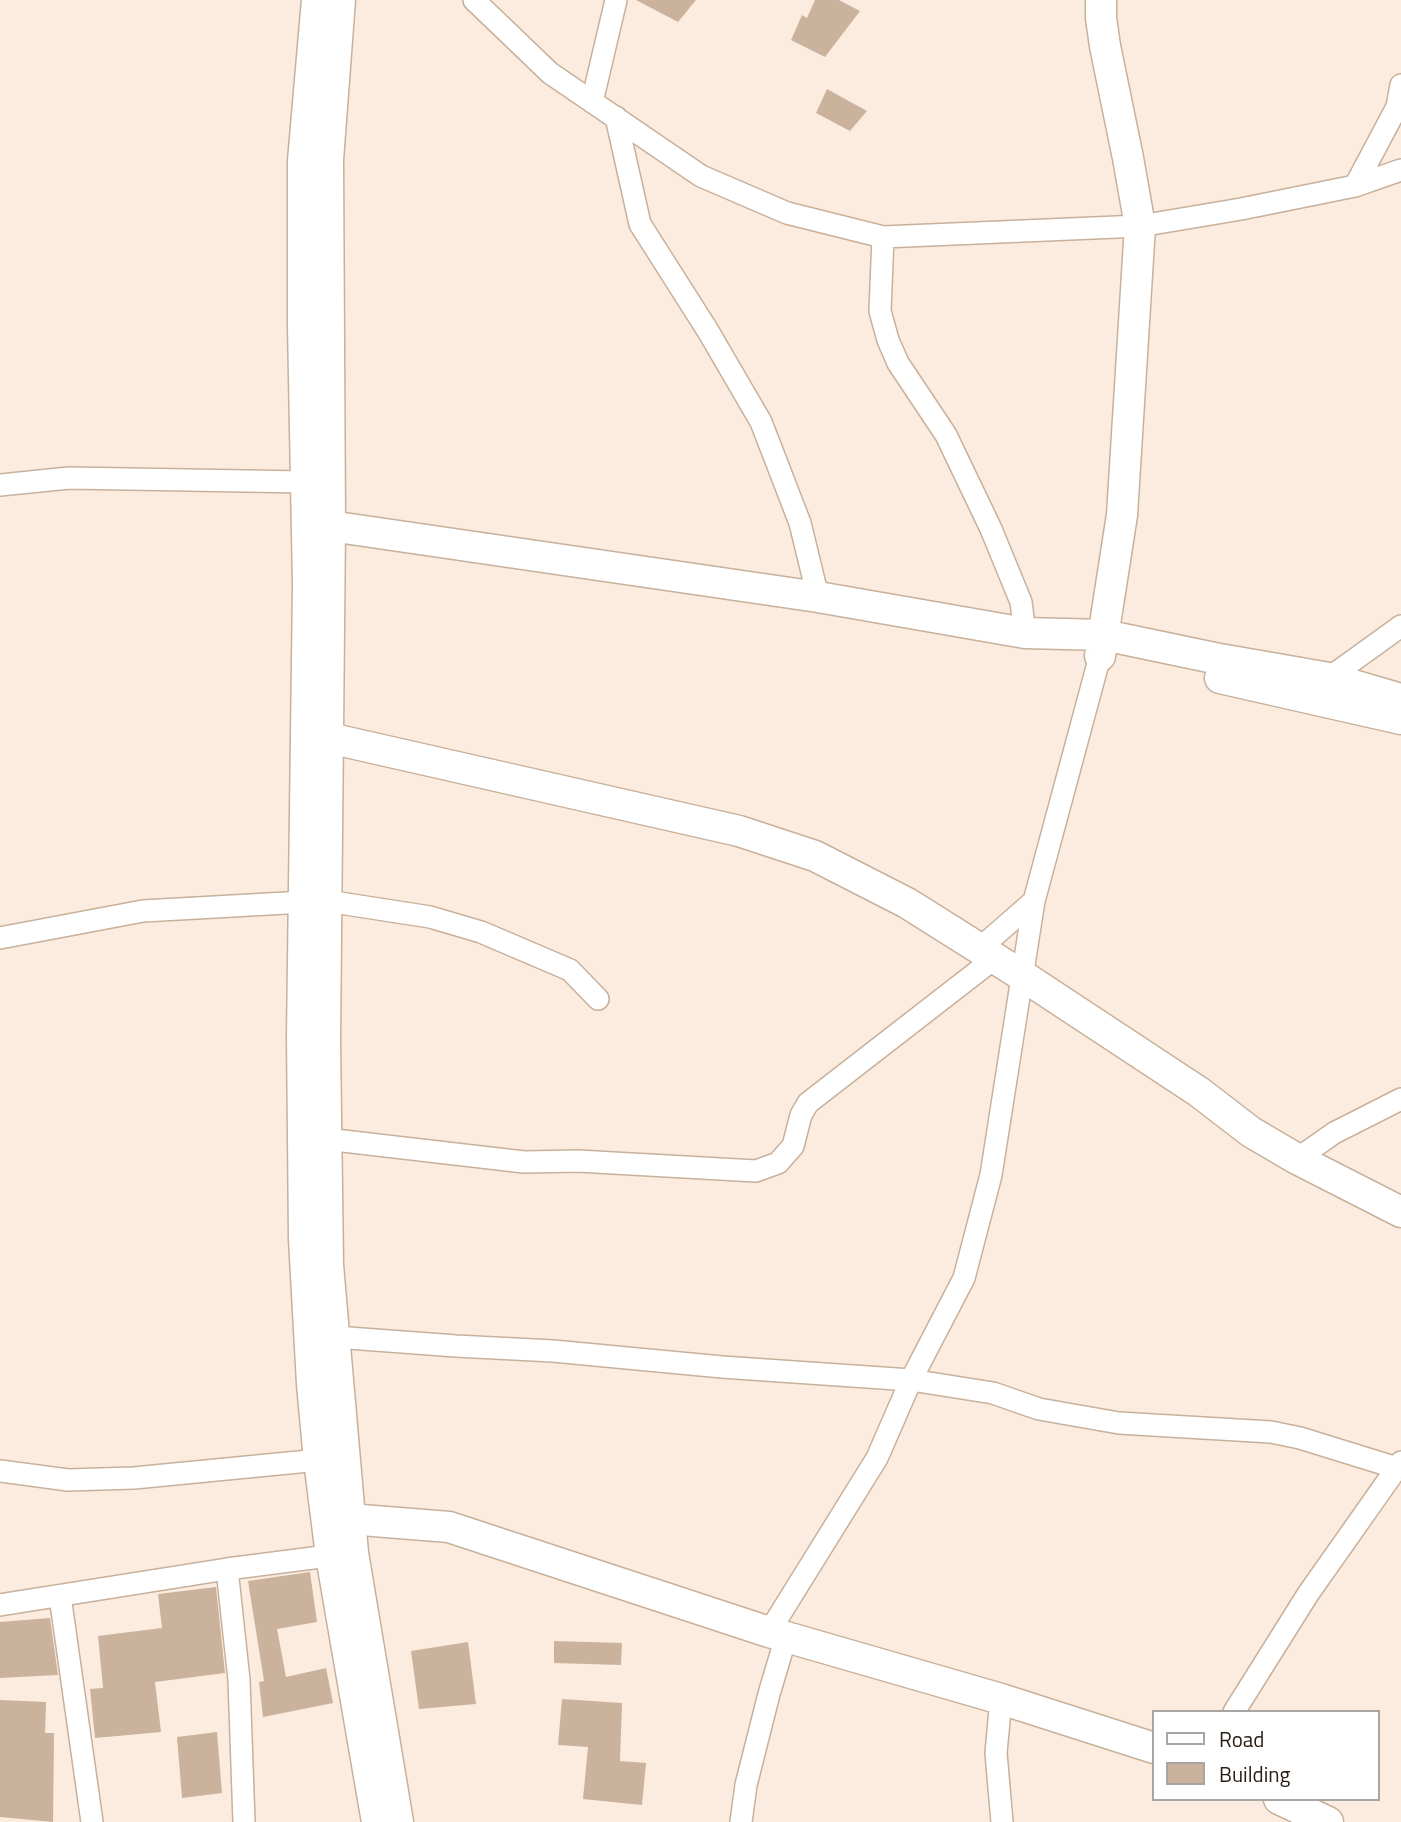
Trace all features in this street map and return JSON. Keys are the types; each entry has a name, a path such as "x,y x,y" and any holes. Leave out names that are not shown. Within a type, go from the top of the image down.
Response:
{"main road":[{"path":"317,0 303,161 305,482 318,523 308,598 316,901 326,1139 328,1265 335,1337 338,1520 377,1822"},
{"path":"338,1520 319,1460 312,1384 304,1239 302,1036 329,738 318,523 328,160 340,0"},
{"path":"1101,0 1105,46 1140,226 1122,515 1102,645"},
{"path":"318,523 818,597 1102,645 1214,658 1329,678 1401,699"},
{"path":"1102,645 1206,675 1401,719"},
{"path":"329,738 739,831 815,856 907,903 987,953 1199,1092 1251,1132 1401,1212"},
{"path":"338,1520 449,1527 777,1634 1001,1699 1152,1747"},
{"path":"342,1554 398,1822"},
{"path":"1287,1808 1328,1822"}],"street":[{"path":"474,0 550,73 701,176 788,213 883,237 1140,226 1355,186 1401,170"},
{"path":"592,102 616,0"},
{"path":"1355,186 1397,107 1401,85"},
{"path":"615,117 640,225 708,331 761,422 800,523 818,597"},
{"path":"883,237 880,311 888,340 898,363 946,435 991,529 1021,602 1026,633"},
{"path":"0,485 69,478 305,482"},
{"path":"1329,678 1401,626"},
{"path":"741,1822 777,1634 877,1458 911,1380 964,1278 991,1175 1034,901 1102,645"},
{"path":"0,938 143,911 316,901 430,917 481,932 570,970 598,999"},
{"path":"326,1139 524,1162 578,1161 756,1171 778,1163 793,1146 801,1115 808,1103 987,953 1034,901"},
{"path":"1297,1158 1334,1133 1401,1100"},
{"path":"335,1337 553,1350 722,1367 911,1380 993,1393 1039,1409 1097,1420 1271,1432 1399,1465 1308,1594 1235,1710"},
{"path":"0,1471 68,1480 121,1479 319,1460"},
{"path":"0,1605 342,1554"},
{"path":"228,1569 239,1680 244,1822"},
{"path":"60,1596 92,1822"},
{"path":"1001,1699 996,1753 1002,1822"}],"building":[{"path":"636,0 696,0 678,22"},
{"path":"815,0 839,0 860,11 825,57 791,40 802,15 807,18"},
{"path":"827,89 867,111 850,131 816,113"},
{"path":"310,1572 317,1622 277,1629 286,1677 326,1668 333,1703 263,1717 259,1682 264,1681 248,1581"},
{"path":"216,1587 225,1673 155,1682 161,1732 95,1738 90,1689 103,1688 98,1636 162,1628 158,1594"},
{"path":"50,1618 58,1675 0,1678 0,1622"},
{"path":"554,1641 622,1643 621,1665 554,1663"},
{"path":"468,1642 476,1704 419,1709 411,1651"},
{"path":"562,1699 622,1703 620,1761 646,1763 642,1805 583,1799 588,1747 558,1745"},
{"path":"0,1700 46,1702 45,1733 54,1733 53,1822 0,1817"},
{"path":"217,1732 222,1793 182,1798 177,1737"}]}
